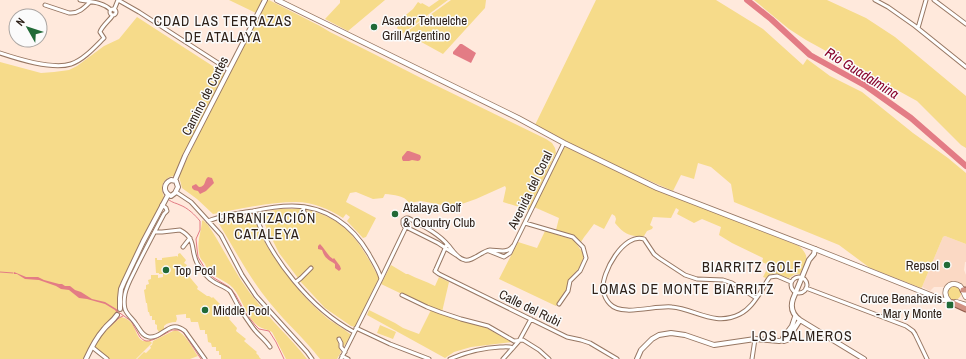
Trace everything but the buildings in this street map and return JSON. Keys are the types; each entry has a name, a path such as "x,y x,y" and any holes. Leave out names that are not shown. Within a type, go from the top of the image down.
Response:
{"highway":[{"path":"952,302 966,309"}],"main road":[{"path":"277,0 657,188 943,300 966,305"},
{"path":"931,295 939,294 945,291 952,284 961,287 966,297"},
{"path":"945,291 945,296 952,302"},
{"path":"952,302 962,299 964,291"}],"street":[{"path":"0,53 40,64 66,65 80,60 103,40 104,38 100,32 116,13 103,4 80,0"},
{"path":"113,10 118,0 229,70"},
{"name":"Camino de Cortes","path":"175,180 264,0"},
{"path":"875,0 888,7 918,28 966,67"},
{"path":"918,28 926,0"},
{"path":"934,0 966,24"},
{"path":"45,5 73,14 81,10 90,2"},
{"name":"Avenida del Coral","path":"513,246 564,143"},
{"path":"175,180 178,184 176,192 170,196 168,195 164,190 165,187 169,181 175,180"},
{"path":"176,192 191,202 221,235 242,275 256,296 312,359"},
{"path":"86,359 97,337 113,321 120,309 121,289 143,242 168,195"},
{"path":"163,206 167,209 167,211 154,232 127,288 125,296 125,309 142,334 147,337 153,337 170,327 182,328 205,359"},
{"path":"208,221 218,217 270,208 292,206 312,208 331,214 349,228 356,236 366,249 378,270 381,279"},
{"path":"302,207 310,220"},
{"path":"254,211 267,241 282,265 296,282 320,308 354,332"},
{"path":"456,255 447,244 430,230 408,218 404,218 402,224 406,227 445,248 456,255 464,260 467,261 487,250 504,252 511,249 513,246"},
{"path":"525,223 573,237 583,247 586,258 580,271 570,281 568,291 559,304"},
{"path":"348,359 341,358 406,227"},
{"path":"154,232 180,230 190,238 196,262 201,270 213,282 226,288 233,295 239,308 256,332 267,342 270,347"},
{"path":"183,247 190,238"},
{"path":"756,298 732,283 723,280 697,279 685,275 654,254 642,238 630,241 618,251 606,274 603,289 607,299 617,309 622,310 671,306 711,318 721,318 739,314 748,308 756,298 770,277 776,276 791,282"},
{"path":"445,248 447,244"},
{"path":"487,250 504,257 510,253 513,246"},
{"name":"Calle del Rubi","path":"445,248 435,271 439,274 567,337 590,343 618,359"},
{"path":"813,248 810,252 809,260 791,304 793,312 800,320 864,359"},
{"path":"296,282 311,268"},
{"path":"791,282 802,275"},
{"path":"791,282 793,291 800,293 803,292 806,288 806,283 802,275"},
{"path":"806,288 906,326 913,331 917,337 927,359"},
{"path":"402,296 440,312 488,326 514,341 523,340 543,353 549,359"},
{"path":"783,340 796,317"},
{"path":"503,359 519,341 531,319"},
{"path":"637,359 641,350 652,339 659,335 671,332 686,335 714,345 755,339 786,341 800,320"},
{"path":"356,328 390,344 430,359"},
{"path":"339,339 341,347 345,352"},
{"path":"752,359 755,339"},
{"path":"92,347 107,359"},
{"path":"450,359 478,349 495,347 513,348"}],"shaded area":[{"path":"229,0 263,0 256,13"},
{"name":"Atalaya Golf & Country Club","path":"269,0 552,143 556,153 529,210 503,202 506,188 505,186 456,206 421,201 409,203 402,197 385,194 383,198 373,199 356,192 350,193 346,202 376,218 366,237 363,238 347,221 350,217 346,214 343,218 326,209 309,203 275,203 213,214 197,199 182,188 179,176 203,125 266,2"},
{"path":"340,0 385,0 348,31 325,19 340,3"},
{"path":"439,0 448,0 402,34 397,28 401,19 413,9 418,2 429,7"},
{"path":"451,0 486,0 485,8 443,54 405,33"},
{"path":"596,0 716,0 763,29 803,65 807,59 830,76 862,92 966,173 966,244 945,236 943,237 921,288 870,268 839,245 734,202 731,184 711,167 698,163 694,179 681,175 673,191 603,160 535,125"},
{"path":"754,0 827,0 866,18 895,37 966,96 966,148 961,145 917,101 806,40 789,29"},
{"path":"137,17 225,74 174,176 167,178 162,186 164,199 120,287 118,310 115,317 93,340 84,359 0,359 0,62 41,73 69,70 77,66 104,46 119,39"},
{"path":"460,44 476,53 471,63 453,54"},
{"path":"566,147 637,181 799,246 806,256 800,274 795,274 789,278 774,274 771,274 766,278 763,277 769,265 762,262 763,258 719,235 721,227 702,219 694,223 677,214 679,210 676,208 671,218 653,217 650,225 653,227 647,231 644,236 631,235 621,230 615,223 615,216 612,214 604,229 594,224 581,242 575,236 556,230 559,218 534,207 563,148"},
{"path":"407,151 420,155 420,160 403,161 402,157"},
{"path":"208,177 212,178 214,183 206,191 200,194 192,188 192,186 196,184 199,187 203,186"},
{"path":"281,209 302,209 306,220 309,222 311,219 306,210 332,219 351,234 365,254 379,278 355,327 351,326 325,308 300,281 311,271 310,266 298,278 279,253 259,213"},
{"path":"251,215 268,248 297,288 323,315 351,335 343,348 342,339 340,338 338,343 341,352 337,359 320,359 276,310 249,274 218,222 220,220"},
{"path":"203,220 208,225 248,290 260,306 307,359 286,359 272,332 260,327 254,322 233,288 213,275 207,269 200,257 198,247"},
{"path":"545,231 574,240 582,251 583,256 583,261 580,268 571,277 565,294 556,306 499,279 518,242 537,248"},
{"name":"Repsol","path":"945,236 966,244 966,262 964,270 966,275 966,286 947,285 945,287 934,287 930,291 922,287 943,237"},
{"path":"320,244 329,256 333,259 334,258 340,266 341,269 339,271 335,268 335,264 326,257 322,250 318,249"},
{"path":"180,253 186,260 184,263 187,265 185,269 188,272 187,274 198,287 197,289 207,296 213,297 225,309 224,311 230,318 229,319 237,328 236,331 246,339 244,341 257,352 256,353 261,359 221,359 219,351 216,351 216,347 212,347 211,343 208,342 205,330 200,330 198,322 191,322 190,318 186,318 186,314 176,315 176,322 166,324 164,326 164,330 159,332 157,325 155,324 155,320 152,320 152,316 150,316 148,312 144,290 146,289 146,285 149,284 148,280 151,279 151,275 158,275 158,278 163,277 163,274 156,273 155,258 157,258 157,260 162,260 162,258 178,257 178,254"},
{"path":"391,265 406,274 435,286 439,277 449,282 442,312 381,284"},
{"path":"14,272 26,277 38,277 65,286 70,286 92,299 105,302 118,310 117,313 105,304 79,298 69,290 61,289 39,280 25,279 17,274 14,274"},
{"path":"954,286 959,288 961,293 959,298 954,300 949,298 947,293 949,288"},
{"path":"369,310 403,328 419,334 431,310 485,327 512,342 471,347 454,352 445,358 367,315"},
{"path":"121,317 130,321 140,339 143,341 150,341 152,343 136,359 109,359 94,348 102,334"},
{"path":"380,325 396,332 393,339 377,333"},
{"path":"175,330 179,331 185,337 198,356 190,359 137,359 151,348 150,346 152,345 153,341"}],"waterway":[{"name":"Rio Guadalmina","path":"747,0 771,19 810,55 866,86 911,118 966,166"},
{"path":"169,200 186,208 200,221 200,230 196,239 198,257 204,267 214,278 229,287 235,294 245,312 259,329 269,331 284,359"},
{"path":"0,272 13,273"},
{"path":"117,311 131,321 140,337 146,341 155,339 172,330 179,330 183,332 201,359"},
{"path":"106,330 123,316"},
{"path":"94,347 98,340"},
{"path":"88,359 91,352"}],"place":[{"name":"Asador Tehuelche Grill Argentino","path":"374,27"},
{"name":"Atalaya Golf & Country Club","path":"395,214"},
{"name":"Repsol","path":"947,265"},
{"name":"Top Pool","path":"166,270"},
{"name":"Cruce Benahavís - Mar y Monte","path":"950,305"},
{"name":"Middle Pool","path":"205,310"}],"district":[{"name":"CDAD LAS TERRAZAS DE ATALAYA","path":"223,30"},
{"name":"URBANIZACIÓN CATALEYA","path":"267,226"},
{"name":"BIARRITZ GOLF","path":"752,267"},
{"name":"LOMAS DE MONTE BIARRITZ","path":"683,289"},
{"name":"LOS PALMEROS","path":"802,336"}]}
